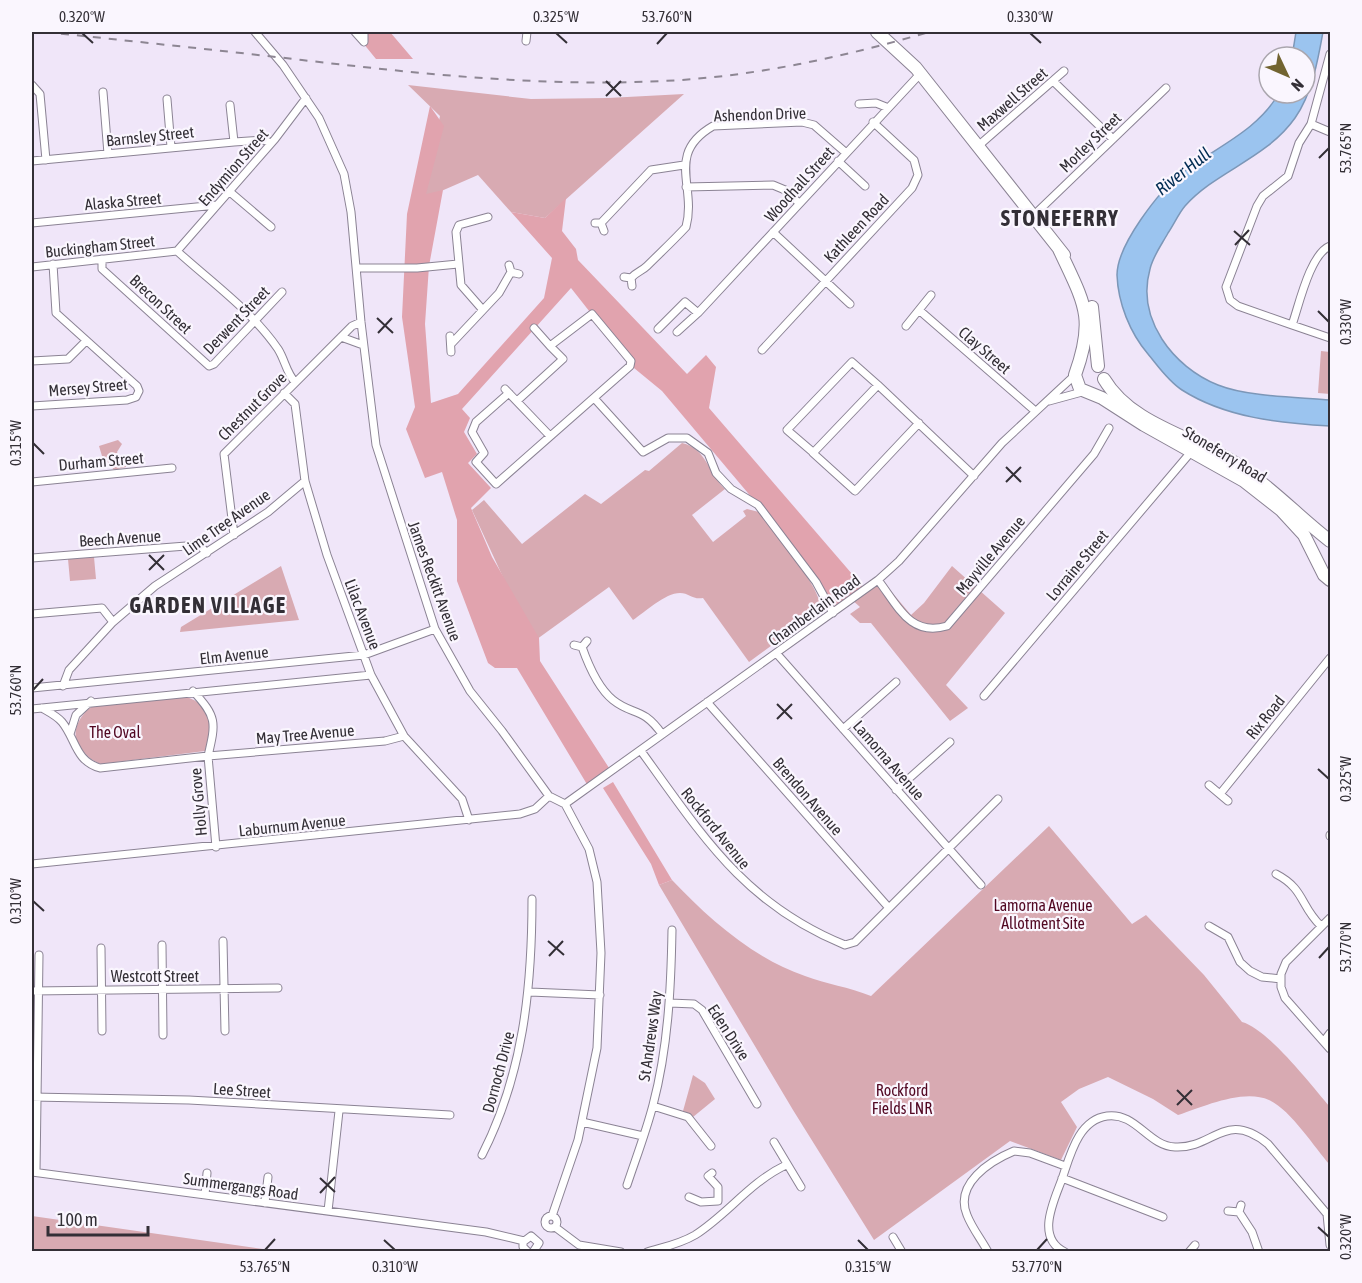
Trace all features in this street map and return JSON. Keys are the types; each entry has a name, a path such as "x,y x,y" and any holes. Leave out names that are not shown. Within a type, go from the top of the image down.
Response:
{"highway":[{"path":"877,32 900,50 920,74 1059,249 1078,276 1092,307 1098,366 1103,372 1104,379 1100,388 1087,392 1077,385 1076,372 1086,342 1087,322 1078,292 1059,249"},
{"path":"1076,372 1085,363 1098,366"},
{"name":"Stoneferry Road","path":"1104,379 1115,394 1134,409 1187,440 1220,454 1260,480 1330,541"},
{"name":"Stoneferry Road","path":"1087,392 1244,481 1281,510 1304,535 1324,575 1330,580"},
{"path":"1320,567 1322,556 1330,549"}],"street":[{"name":"James Reckitt Avenue","path":"255,32 283,65 306,98 327,134 344,174 351,212 363,345 376,445 435,629 470,691 549,796 565,804"},
{"path":"526,41 527,32"},
{"path":"1330,54 1311,124 1299,143 1288,176 1263,196 1257,206 1226,287 1230,300 1238,306 1330,339"},
{"name":"Maxwell Street","path":"977,147 1064,71"},
{"name":"Woodhall Street","path":"677,332 698,313 886,107 920,74"},
{"path":"1053,81 1113,139"},
{"path":"32,85 40,94 46,160"},
{"name":"Morley Street","path":"1033,216 1166,88"},
{"path":"103,93 108,154"},
{"name":"Endymion Street","path":"177,252 272,143 306,98"},
{"path":"167,99 171,147"},
{"path":"859,104 876,103 886,107"},
{"path":"230,105 234,142"},
{"name":"Ashendon Drive","path":"632,286 628,278 686,227 684,165 691,144 702,132 713,126 802,122 814,125 845,152"},
{"name":"Kathleen Road","path":"762,350 912,188 918,175 914,160 873,122"},
{"path":"1311,124 1330,132"},
{"name":"Barnsley Street","path":"32,161 234,142 264,140 272,143"},
{"path":"838,161 865,186"},
{"path":"604,231 598,223 651,170 684,165"},
{"path":"686,187 773,184 785,189 799,203"},
{"path":"230,192 271,227"},
{"name":"Alaska Street","path":"32,223 217,205"},
{"path":"482,309 460,285 456,231 459,225 490,216"},
{"path":"773,232 850,304"},
{"path":"1292,325 1312,267 1319,255 1330,246"},
{"name":"Buckingham Street","path":"32,267 177,252 254,320"},
{"name":"Brecon Street","path":"102,259 102,268 209,366"},
{"path":"32,361 68,359 86,341 56,313 53,264"},
{"path":"357,268 417,268 458,264"},
{"path":"451,352 451,340 499,293 510,268 519,274"},
{"name":"Derwent Street","path":"209,366 214,364 282,292"},
{"path":"906,326 931,295"},
{"path":"658,329 685,302 698,313"},
{"name":"Clay Street","path":"919,310 1034,410"},
{"path":"550,346 592,314 631,361 630,366 496,484 476,462 484,453 473,436 472,428 507,391 550,436"},
{"path":"254,320 279,351 288,373 295,382"},
{"name":"Chestnut Grove","path":"234,535 224,454 340,337 361,322"},
{"path":"517,402 563,359 534,328"},
{"path":"340,337 363,345"},
{"name":"Mersey Street","path":"32,406 127,400 136,397 139,391 137,386 86,341"},
{"path":"919,423 855,492 787,430 852,362 919,423 974,476"},
{"name":"Chamberlain Road","path":"565,804 878,580 899,561 1034,410 1046,402 1076,372"},
{"path":"815,455 813,453 878,385"},
{"name":"Chamberlain Road","path":"1046,402 1087,392"},
{"name":"Lilac Avenue","path":"284,393 295,404 305,481 332,570 371,675 404,736 462,799 469,820"},
{"path":"594,398 643,452 668,438 687,438 708,453 716,473 731,489 758,505 816,582 833,613"},
{"name":"Mayville Avenue","path":"878,580 917,627 932,631 947,626 1094,454 1109,428"},
{"name":"Lorraine Street","path":"984,696 1191,452"},
{"name":"Durham Street","path":"32,482 172,468"},
{"name":"Lime Tree Avenue","path":"63,686 69,670 113,622 155,586 268,512 305,481"},
{"name":"Beech Avenue","path":"32,558 199,545 207,553"},
{"path":"32,614 102,608 113,622"},
{"name":"Elm Avenue","path":"32,688 364,655 435,629"},
{"path":"582,647 588,641"},
{"path":"573,645 582,647"},
{"path":"582,647 588,663 612,700 648,717 662,734"},
{"name":"Lamorna Avenue","path":"777,654 981,885"},
{"name":"Rix Road","path":"1220,794 1330,658"},
{"name":"Elm Avenue","path":"32,709 91,701 371,675"},
{"path":"843,729 896,682"},
{"path":"42,708 61,720 70,734 77,753 89,765 100,768 208,756 215,726 211,710 193,692"},
{"path":"70,734 76,715 91,701"},
{"name":"Brendon Avenue","path":"707,702 888,908"},
{"name":"May Tree Avenue","path":"208,756 386,741 404,736"},
{"path":"896,790 950,742"},
{"name":"Rockford Avenue","path":"641,751 719,857 736,876 793,920 845,945 855,942 998,799"},
{"name":"Holly Grove","path":"208,756 216,847"},
{"path":"1209,785 1228,801"},
{"name":"Laburnum Avenue","path":"32,864 216,847 524,813 535,809 549,796"},
{"path":"565,804 589,849 597,882 601,953 600,995 597,1048 582,1122 552,1216 546,1218 549,1226 579,1245 621,1251"},
{"path":"1276,874 1302,893 1307,913 1321,926"},
{"name":"Dornoch Drive","path":"482,1155 509,1093 530,992 534,904"},
{"path":"1330,918 1321,926 1314,938 1286,962 1281,979 1285,998 1330,1049"},
{"path":"1209,926 1228,937 1240,962 1250,971 1262,977 1281,979"},
{"name":"St Andrews Way","path":"627,1185 653,1106 665,1051 670,1003 672,933 681,937"},
{"path":"223,941 225,1031"},
{"path":"162,945 163,1035"},
{"path":"101,948 102,1031"},
{"path":"34,1172 36,991 39,955"},
{"name":"Westcott Street","path":"36,991 278,988"},
{"path":"530,992 600,995"},
{"name":"Eden Drive","path":"670,1003 694,1004 702,1010 750,1098 757,1104"},
{"path":"1324,1041 1330,1033"},
{"name":"Lee Street","path":"35,1097 189,1100 450,1115"},
{"path":"653,1106 688,1117 707,1145"},
{"path":"328,1211 339,1110"},
{"path":"1065,1251 1058,1248 1050,1235 1048,1223 1052,1203 1078,1136 1092,1123 1106,1116 1127,1119 1162,1145 1175,1148 1191,1145 1221,1132 1237,1129 1258,1136 1268,1144 1329,1214 1330,1245"},
{"path":"582,1122 643,1136"},
{"path":"774,1142 801,1187"},
{"path":"988,1251 966,1214 965,1207 967,1187 978,1174 1014,1151 1030,1153 1065,1166"},
{"path":"647,1251 678,1244 694,1235 759,1180 786,1165"},
{"name":"Summergangs Road","path":"34,1172 486,1232 521,1240"},
{"path":"205,1195 207,1173"},
{"path":"712,1173 708,1176 719,1192 718,1201 726,1210"},
{"path":"265,1203 268,1177"},
{"path":"1062,1178 1120,1198 1163,1217"},
{"path":"689,1197 700,1202 718,1201"},
{"path":"1132,1215 1136,1207"},
{"path":"1228,1211 1240,1208 1259,1251"},
{"path":"536,1239 549,1226"},
{"path":"528,1251 521,1240 529,1237 536,1239"},
{"path":"893,1237 903,1251"},
{"path":"533,1251 538,1248 536,1239"},
{"path":"1189,1251 1195,1245"}],"green space":[{"path":"408,85 531,99 684,94 545,218 511,212 478,175 423,199 440,116"},
{"path":"1321,351 1330,352 1330,394 1318,393"},
{"path":"118,440 122,444 117,452 119,457 125,458 126,467 114,470 102,456 99,446"},
{"path":"682,443 697,450 725,489 692,515 713,542 746,516 743,511 747,509 759,512 806,575 819,601 820,610 749,662 703,598 683,593 674,594 662,599 633,620 609,587 533,642 472,510 484,500 522,544 585,494 601,504 645,470 649,471"},
{"path":"94,557 96,579 70,581 68,559"},
{"path":"281,566 299,620 180,632 181,627"},
{"path":"952,566 1005,613 946,685 968,708 950,721 871,623 860,623 850,614 860,607 851,599 880,578 911,615 924,603"},
{"name":"The Oval","path":"186,697 202,706 209,718 209,734 205,751 101,764 86,754 76,738 76,728 81,718 96,705 129,700"},
{"name":"Rockford Fields LNR","path":"1049,826 1132,924 1146,915 1204,975 1242,1022 1264,1035 1301,1072 1330,1107 1330,1165 1294,1120 1269,1100 1248,1096 1236,1097 1178,1115 1153,1099 1108,1077 1079,1089 1061,1102 1077,1127 1061,1160 1010,1141 874,1240 793,1110 659,885 672,880 717,923 767,959 805,976 871,996"},
{"path":"693,1075 705,1083 715,1099 693,1117 683,1111"},
{"path":"32,1216 277,1251 32,1251"}],"shaded area":[{"path":"354,32 390,32 413,59 376,59"},
{"path":"430,106 444,126 426,194 443,190 429,266 425,324 431,403 458,394 544,298 552,258 511,212 545,218 566,198 562,231 576,249 578,260 687,374 706,355 716,367 709,408 865,589 833,613 816,582 758,505 662,391 634,368 571,288 462,409 470,418 464,432 477,454 468,463 491,488 471,508 492,557 539,638 540,661 611,771 588,786 517,668 495,668 488,663 457,581 457,520 442,472 425,478 406,429 415,407 402,317 407,214"},
{"path":"613,782 672,880 659,885 651,864 603,788"}],"water":[{"path":"1296,32 1323,32 1317,63 1317,45 1294,45"},
{"path":"1303,105 1295,118 1270,144 1211,183 1183,209 1151,264 1147,288 1148,306 1153,323 1173,354 1202,377 1218,385 1244,392 1330,400 1330,426 1273,421 1235,413 1182,390 1164,373 1136,337 1126,317 1118,286 1117,275 1124,249 1151,205 1182,173 1235,138 1270,106"}],"railway":[{"path":"45,32 392,70 482,78 572,82 663,81 730,75 864,50 929,32"}],"district":[{"name":"STONEFERRY","path":"1060,218"},
{"name":"GARDEN VILLAGE","path":"208,605"}],"water label":[{"name":"River Hull","path":"1183,171"}],"park label":[{"name":"Lamorna Avenue Allotment Site","path":"1043,914"}]}
